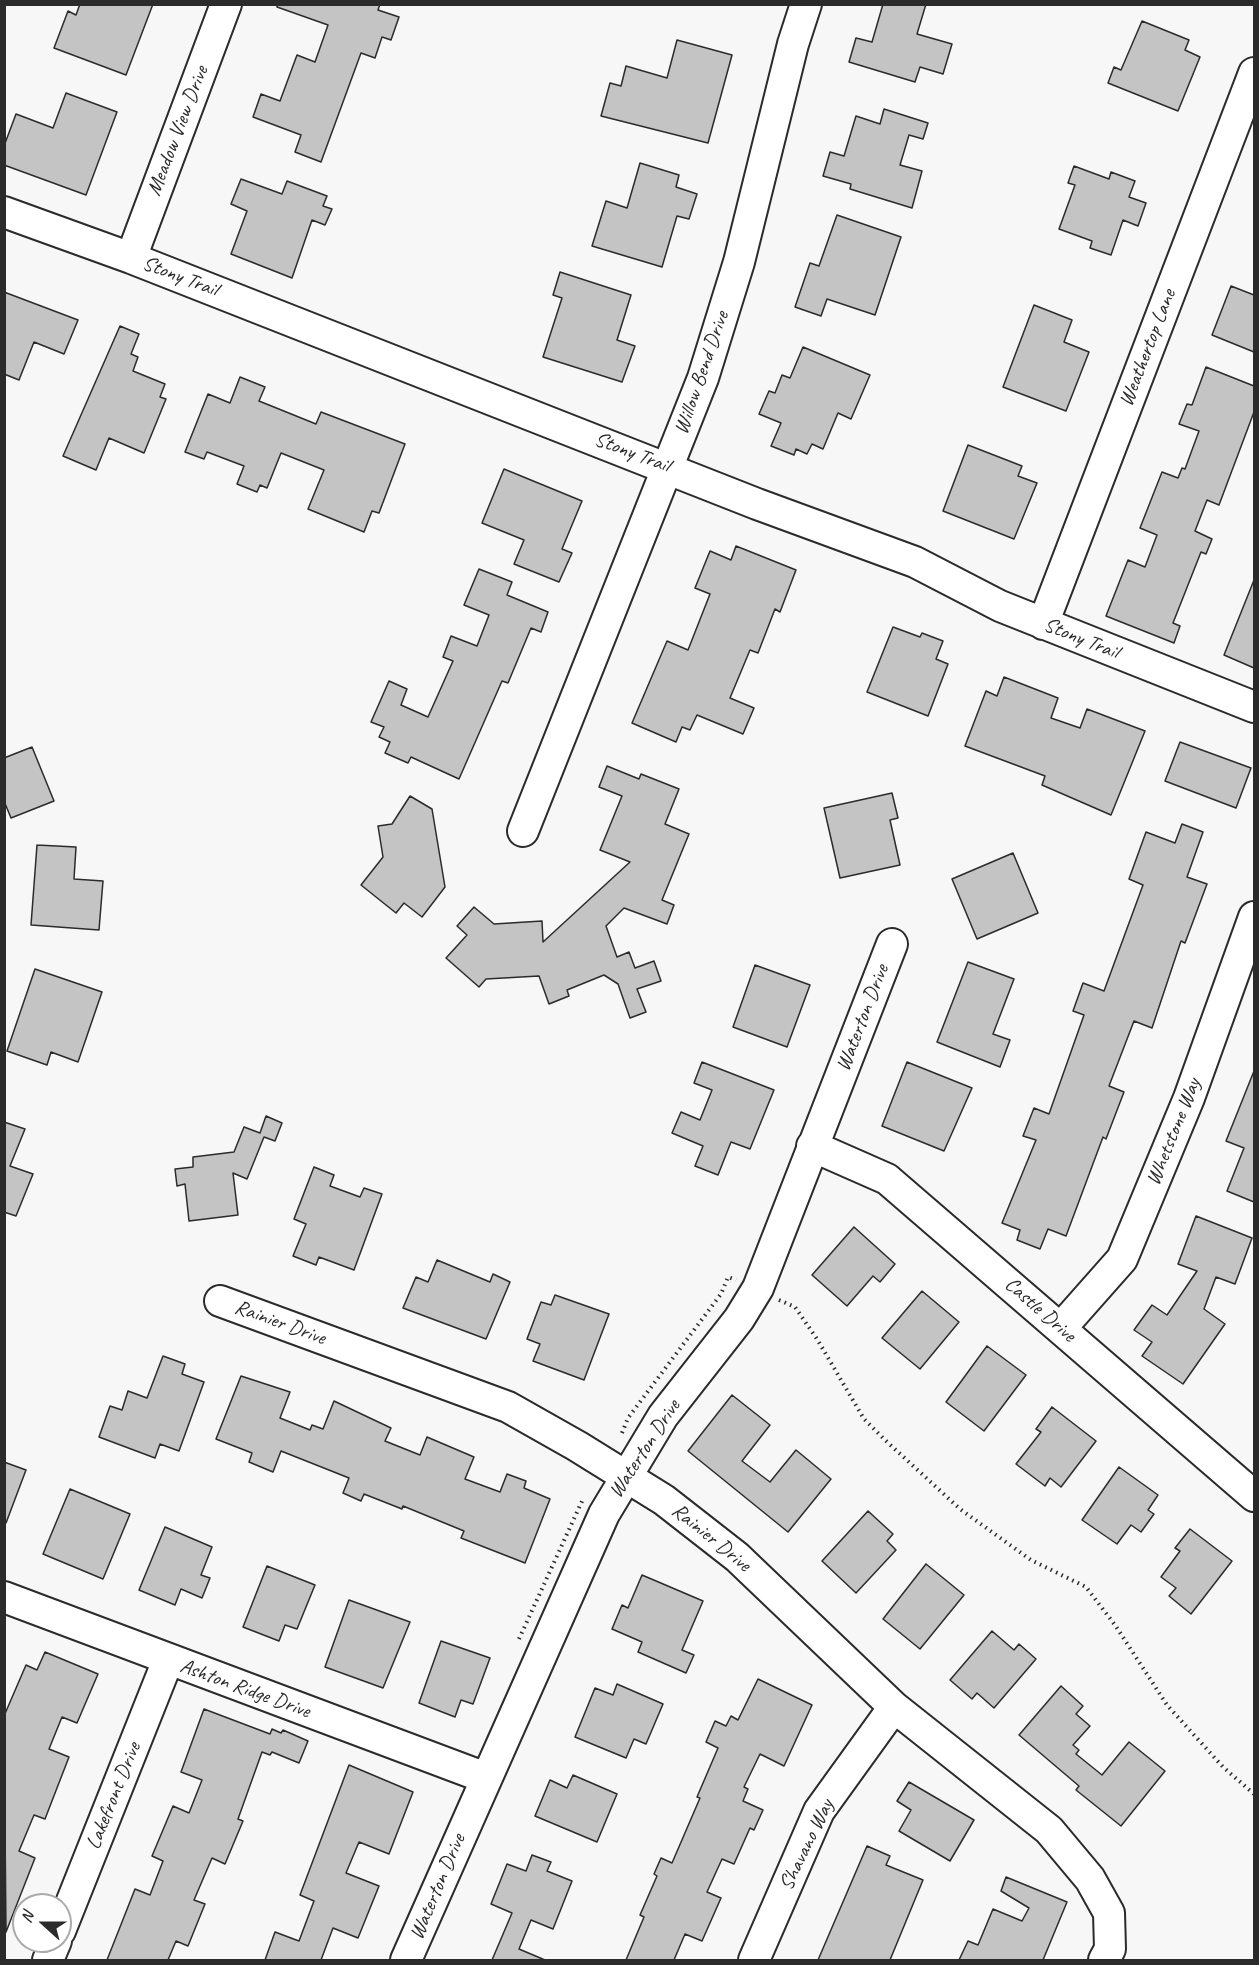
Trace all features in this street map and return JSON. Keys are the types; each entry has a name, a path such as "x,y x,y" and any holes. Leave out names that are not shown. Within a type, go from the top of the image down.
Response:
{"street":[{"name":"Meadow View Drive","path":"131,258 226,4"},
{"name":"Willow Bend Drive","path":"523,831 703,378 736,272 793,44 806,4"},
{"name":"Weathertop Lane","path":"1043,624 1254,73"},
{"name":"Stony Trail","path":"4,212 131,258 668,467 757,504 915,562 1000,606 1254,707"},
{"name":"Whetstone Way","path":"1060,1328 1122,1259 1189,1098 1254,917"},
{"name":"Waterton Drive","path":"406,1960 604,1514 663,1416 739,1319 758,1288 892,944"},
{"name":"Castle Drive","path":"813,1146 887,1179 1254,1496"},
{"name":"Rainier Drive","path":"220,1301 508,1407 664,1500 736,1557 894,1707 1049,1830 1090,1879 1110,1912 1110,1949 1104,1960"},
{"name":"Ashton Ridge Drive","path":"4,1597 486,1778"},
{"name":"Lakefront Drive","path":"72,1901 168,1660"},
{"name":"Shavano Way","path":"754,1960 819,1811 894,1707"}],"building":[{"path":"80,4 153,4 126,75 54,48 68,11 76,15"},
{"path":"277,4 380,4 378,10 399,17 391,40 382,37 375,58 361,53 321,162 295,152 301,135 253,117 261,94 280,101 297,55 315,62 328,25 277,7"},
{"path":"883,4 926,4 917,34 952,44 943,74 920,67 915,82 849,62 856,38 872,42"},
{"path":"1142,21 1189,40 1185,50 1200,57 1178,111 1108,83 1114,67 1121,70"},
{"path":"677,40 732,55 708,143 601,116 610,83 621,86 626,66 667,78"},
{"path":"66,93 117,112 86,195 4,165 4,146 16,114 53,128"},
{"path":"884,109 928,123 923,139 909,135 900,165 922,171 912,208 850,189 851,184 823,176 830,152 844,156 856,116 880,124"},
{"path":"640,163 679,175 676,187 697,194 689,219 677,216 662,267 592,246 606,201 627,208"},
{"path":"1074,166 1109,179 1111,172 1135,181 1129,197 1146,203 1138,226 1123,220 1111,255 1090,248 1092,241 1059,229 1075,185 1068,183"},
{"path":"241,179 282,194 287,181 327,196 323,206 332,209 325,225 312,220 292,278 231,254 247,211 231,204"},
{"path":"837,215 901,237 875,315 827,299 821,316 795,307 810,263 819,266"},
{"path":"560,272 631,295 617,340 635,346 622,382 543,357 562,298 553,295"},
{"path":"1231,286 1254,295 1254,352 1212,335"},
{"path":"4,292 78,320 64,354 34,342 19,380 4,374"},
{"path":"1034,305 1072,320 1064,342 1089,352 1066,411 1003,387"},
{"path":"120,326 139,334 131,354 138,357 133,371 165,384 160,397 166,399 144,453 109,438 96,470 63,456"},
{"path":"803,347 870,375 851,419 838,413 823,449 812,444 807,454 796,449 794,455 771,446 781,423 759,414 769,391 775,393 782,375 790,378"},
{"path":"1206,367 1254,386 1254,412 1219,505 1207,500 1195,531 1212,539 1206,554 1201,552 1173,623 1180,626 1174,643 1106,616 1128,560 1145,567 1157,535 1140,528 1162,472 1178,478 1182,468 1185,469 1199,431 1179,424 1187,404 1192,405"},
{"path":"240,377 265,387 259,401 316,424 321,412 405,444 379,513 372,511 364,532 308,509 324,470 281,453 267,488 260,485 257,492 237,484 244,466 207,452 204,459 185,452 208,394 230,403"},
{"path":"968,445 1022,466 1018,476 1037,483 1014,539 943,511"},
{"path":"504,469 582,501 562,549 572,553 559,582 514,564 524,540 482,523"},
{"path":"736,546 796,570 780,612 775,609 758,653 750,650 730,698 754,708 743,734 697,715 690,730 682,727 676,742 632,723 667,641 688,650 710,594 695,588 710,551 731,560"},
{"path":"479,569 512,582 507,595 548,612 541,632 531,628 508,683 502,681 459,779 411,757 408,763 385,753 390,742 379,737 384,727 371,722 389,681 407,689 401,705 428,717 453,661 443,657 451,636 477,646 489,615 464,605"},
{"path":"1254,580 1254,668 1224,655"},
{"path":"893,627 920,637 922,633 943,641 936,659 948,664 928,716 867,692"},
{"path":"1004,677 1058,698 1051,718 1080,728 1087,709 1145,731 1111,815 1042,785 1045,776 965,746 986,691 997,696"},
{"path":"1180,742 1251,768 1236,808 1165,781"},
{"path":"32,747 54,801 11,818 4,801 4,758"},
{"path":"607,766 639,779 641,774 679,789 665,824 689,834 662,900 674,905 667,924 624,908 606,926 617,957 629,952 635,968 654,961 661,981 637,989 646,1012 630,1018 618,984 604,975 567,990 569,996 549,1004 539,976 486,979 479,987 446,958 467,935 457,926 474,907 494,924 542,921 543,942 630,862 600,850 622,796 599,787"},
{"path":"892,793 898,818 890,820 900,865 840,878 824,808"},
{"path":"410,796 432,809 445,887 422,917 404,903 396,913 361,885 383,857 378,826 392,824"},
{"path":"1182,824 1203,832 1187,877 1207,884 1185,943 1181,941 1152,1028 1134,1021 1109,1086 1124,1092 1106,1139 1103,1137 1066,1236 1048,1229 1040,1249 1017,1240 1020,1230 1002,1223 1036,1140 1023,1136 1034,1108 1049,1114 1084,1015 1073,1011 1083,983 1104,991 1143,885 1129,879 1146,832 1175,843"},
{"path":"37,845 76,847 74,879 103,881 99,930 31,925"},
{"path":"1013,853 1038,913 977,939 952,879"},
{"path":"968,962 1014,979 993,1034 1010,1040 1000,1067 937,1042"},
{"path":"755,965 810,985 787,1047 733,1027"},
{"path":"35,969 102,992 78,1062 51,1052 47,1065 7,1051"},
{"path":"702,1062 774,1090 750,1149 731,1142 718,1175 695,1166 703,1146 672,1133 681,1112 700,1120 712,1090 694,1083"},
{"path":"907,1062 972,1088 944,1151 882,1126"},
{"path":"1254,1071 1254,1202 1227,1191 1244,1148 1226,1141"},
{"path":"266,1116 282,1123 275,1141 264,1137 247,1179 233,1173 238,1215 189,1221 185,1184 177,1186 175,1169 193,1167 193,1157 234,1152 244,1127 260,1133"},
{"path":"4,1122 25,1129 10,1166 33,1174 16,1216 4,1212"},
{"path":"314,1167 334,1175 330,1186 360,1197 364,1188 382,1194 354,1270 319,1257 316,1265 293,1256 306,1224 294,1219"},
{"path":"1196,1216 1252,1238 1235,1284 1216,1277 1204,1309 1225,1324 1183,1384 1142,1356 1152,1342 1134,1330 1152,1305 1167,1315 1197,1271 1178,1264"},
{"path":"854,1227 895,1264 880,1282 873,1276 847,1306 812,1275"},
{"path":"437,1260 490,1282 493,1274 510,1282 486,1339 403,1308 416,1277 428,1282"},
{"path":"922,1291 959,1322 920,1369 882,1338"},
{"path":"555,1295 609,1314 584,1380 533,1361 540,1344 527,1339 541,1302 551,1305"},
{"path":"987,1346 1026,1375 984,1431 946,1402"},
{"path":"163,1356 185,1364 182,1374 204,1382 179,1451 160,1444 155,1458 99,1437 110,1406 122,1410 128,1391 147,1398"},
{"path":"241,1376 290,1392 280,1418 310,1430 312,1425 323,1429 334,1401 391,1428 385,1441 420,1455 427,1437 474,1457 465,1479 500,1492 507,1474 526,1481 524,1488 550,1499 525,1563 461,1538 464,1531 403,1506 402,1509 364,1494 361,1501 343,1493 349,1478 281,1451 273,1472 249,1462 252,1453 216,1439"},
{"path":"732,1395 770,1425 742,1461 770,1482 796,1450 831,1479 788,1532 688,1451"},
{"path":"1052,1407 1096,1441 1061,1487 1050,1478 1045,1486 1016,1464 1041,1432 1036,1429"},
{"path":"4,1462 26,1470 6,1523 4,1523"},
{"path":"1119,1467 1158,1495 1148,1510 1154,1514 1141,1532 1131,1525 1117,1544 1082,1520"},
{"path":"70,1489 130,1514 103,1579 43,1554"},
{"path":"868,1511 893,1534 887,1541 896,1550 856,1593 822,1561"},
{"path":"165,1527 212,1547 201,1575 210,1578 202,1598 181,1589 175,1605 139,1590"},
{"path":"1190,1529 1232,1561 1191,1614 1169,1596 1176,1588 1161,1577 1180,1551 1175,1548"},
{"path":"926,1564 964,1595 920,1649 883,1619"},
{"path":"267,1566 315,1585 297,1629 285,1625 279,1641 243,1627"},
{"path":"642,1575 703,1601 682,1650 694,1655 686,1673 638,1652 642,1642 612,1629 622,1605 628,1608"},
{"path":"349,1600 410,1622 383,1688 325,1667"},
{"path":"992,1631 1014,1650 1019,1644 1036,1659 994,1708 977,1693 972,1699 950,1680"},
{"path":"441,1641 490,1658 473,1704 461,1700 455,1717 419,1703"},
{"path":"45,1652 98,1674 77,1723 62,1717 49,1749 69,1757 45,1819 34,1815 19,1851 35,1858 21,1893 12,1893 12,1917 6,1932 4,1716 26,1665 37,1670"},
{"path":"758,1679 812,1705 784,1766 760,1754 744,1787 748,1789 743,1801 763,1810 754,1830 750,1828 734,1864 722,1859 707,1892 721,1898 702,1941 685,1934 674,1960 626,1960 644,1917 640,1915 657,1876 654,1874 661,1858 672,1863 700,1798 697,1797 718,1748 706,1742 715,1721 726,1726 731,1716 738,1720"},
{"path":"617,1684 663,1704 646,1744 634,1739 626,1758 575,1737 595,1688 613,1695"},
{"path":"1061,1686 1083,1706 1076,1714 1090,1726 1073,1745 1079,1750 1076,1754 1102,1775 1129,1742 1165,1771 1121,1826 1076,1790 1079,1786 1019,1735"},
{"path":"204,1709 270,1734 272,1729 281,1733 283,1730 308,1741 299,1763 272,1752 270,1755 262,1752 238,1819 243,1821 225,1864 212,1858 194,1900 205,1904 188,1946 176,1941 168,1960 107,1960 135,1889 150,1895 163,1861 152,1856 173,1806 189,1813 202,1780 181,1772"},
{"path":"349,1765 413,1792 389,1854 359,1842 346,1873 379,1886 358,1938 333,1928 321,1960 265,1960 275,1932 299,1941 314,1901 300,1895"},
{"path":"573,1775 617,1794 597,1842 535,1816 550,1780 567,1788"},
{"path":"909,1782 974,1820 950,1861 899,1831 911,1810 897,1801"},
{"path":"867,1846 890,1856 886,1865 923,1880 890,1960 818,1960"},
{"path":"532,1855 551,1862 547,1871 572,1881 553,1929 531,1920 519,1949 545,1960 492,1960 512,1913 491,1904 507,1864 526,1871"},
{"path":"1006,1877 1067,1902 1043,1960 959,1960 968,1941 978,1945 993,1909 1022,1921 1029,1908 1001,1891"}]}
